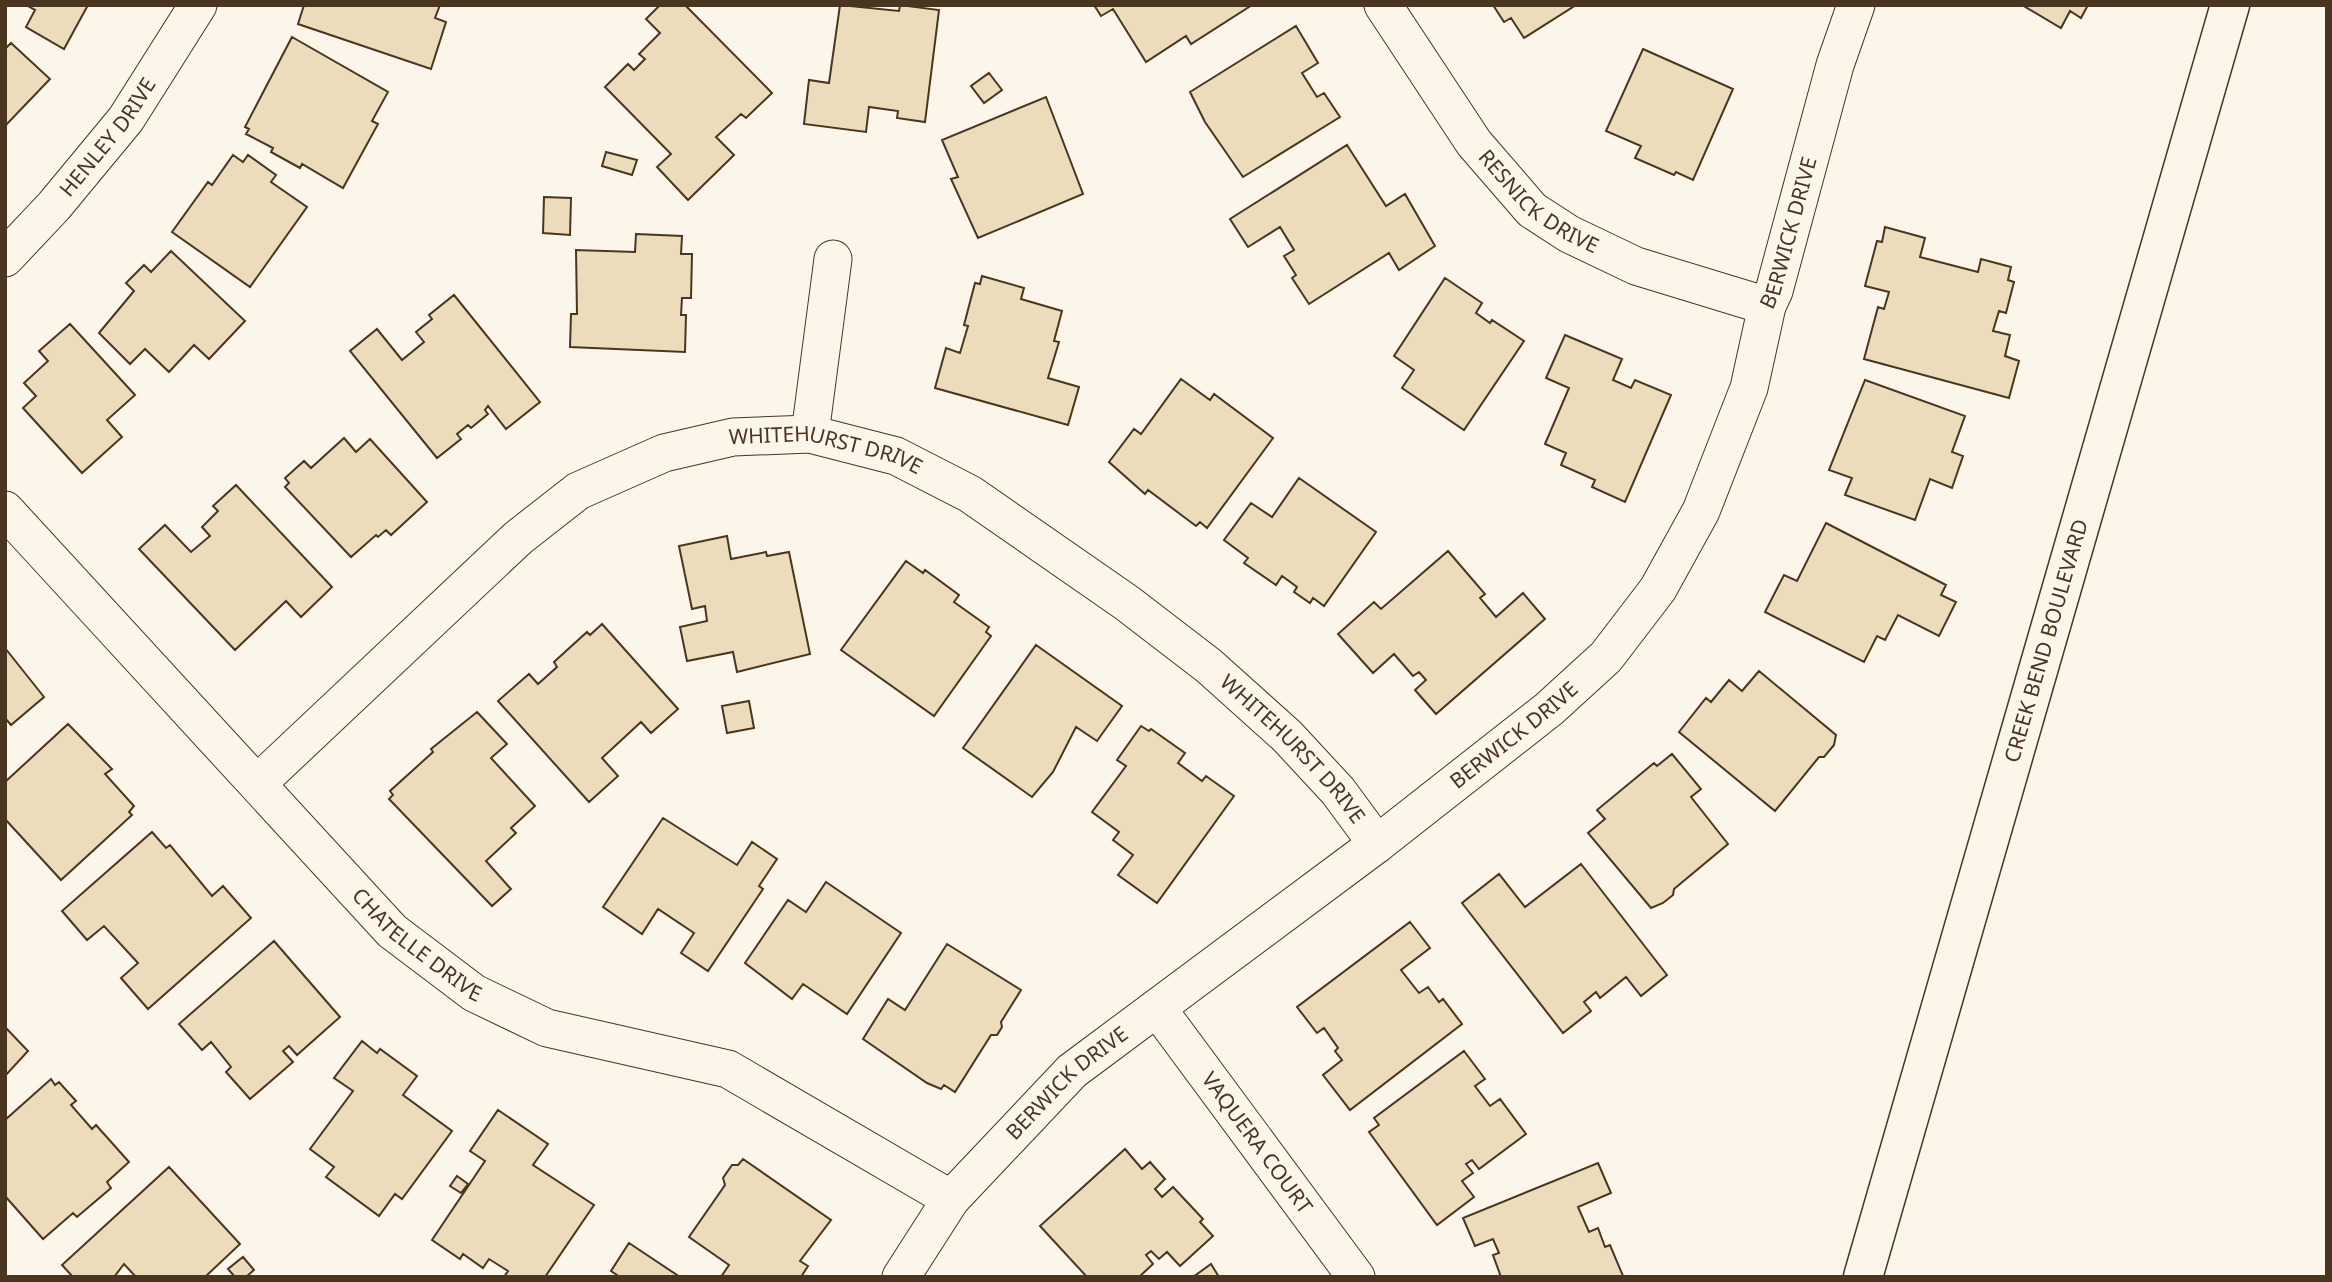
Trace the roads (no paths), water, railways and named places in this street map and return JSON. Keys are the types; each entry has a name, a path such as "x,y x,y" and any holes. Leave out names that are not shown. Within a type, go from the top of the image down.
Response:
{"street":[{"name":"HENLEY DRIVE","path":"5,258 54,206 126,119 198,5"},
{"name":"RESNICK DRIVE","path":"1383,5 1474,142 1532,210 1569,234 1636,266 1766,306"},
{"name":"BERWICK DRIVE","path":"901,1277 951,1199 1072,1070 1377,844 1558,700 1606,657 1658,589 1701,510 1749,387 1766,306 1774,290 1835,65 1856,5"},
{"name":"CREEK BEND BOULEVARD","path":"1863,1277 2230,5"},
{"path":"810,434 833,259"},
{"name":"WHITEHURST DRIVE","path":"258,783 518,538 578,491 664,453 733,438 810,434 896,456 970,494 1127,603 1209,666 1287,736 1338,791 1377,844"},
{"name":"CHATELLE DRIVE","path":"5,510 392,930 474,993 547,1028 728,1069 951,1199"},
{"name":"VAQUERA COURT","path":"1157,1008 1356,1277"}]}
